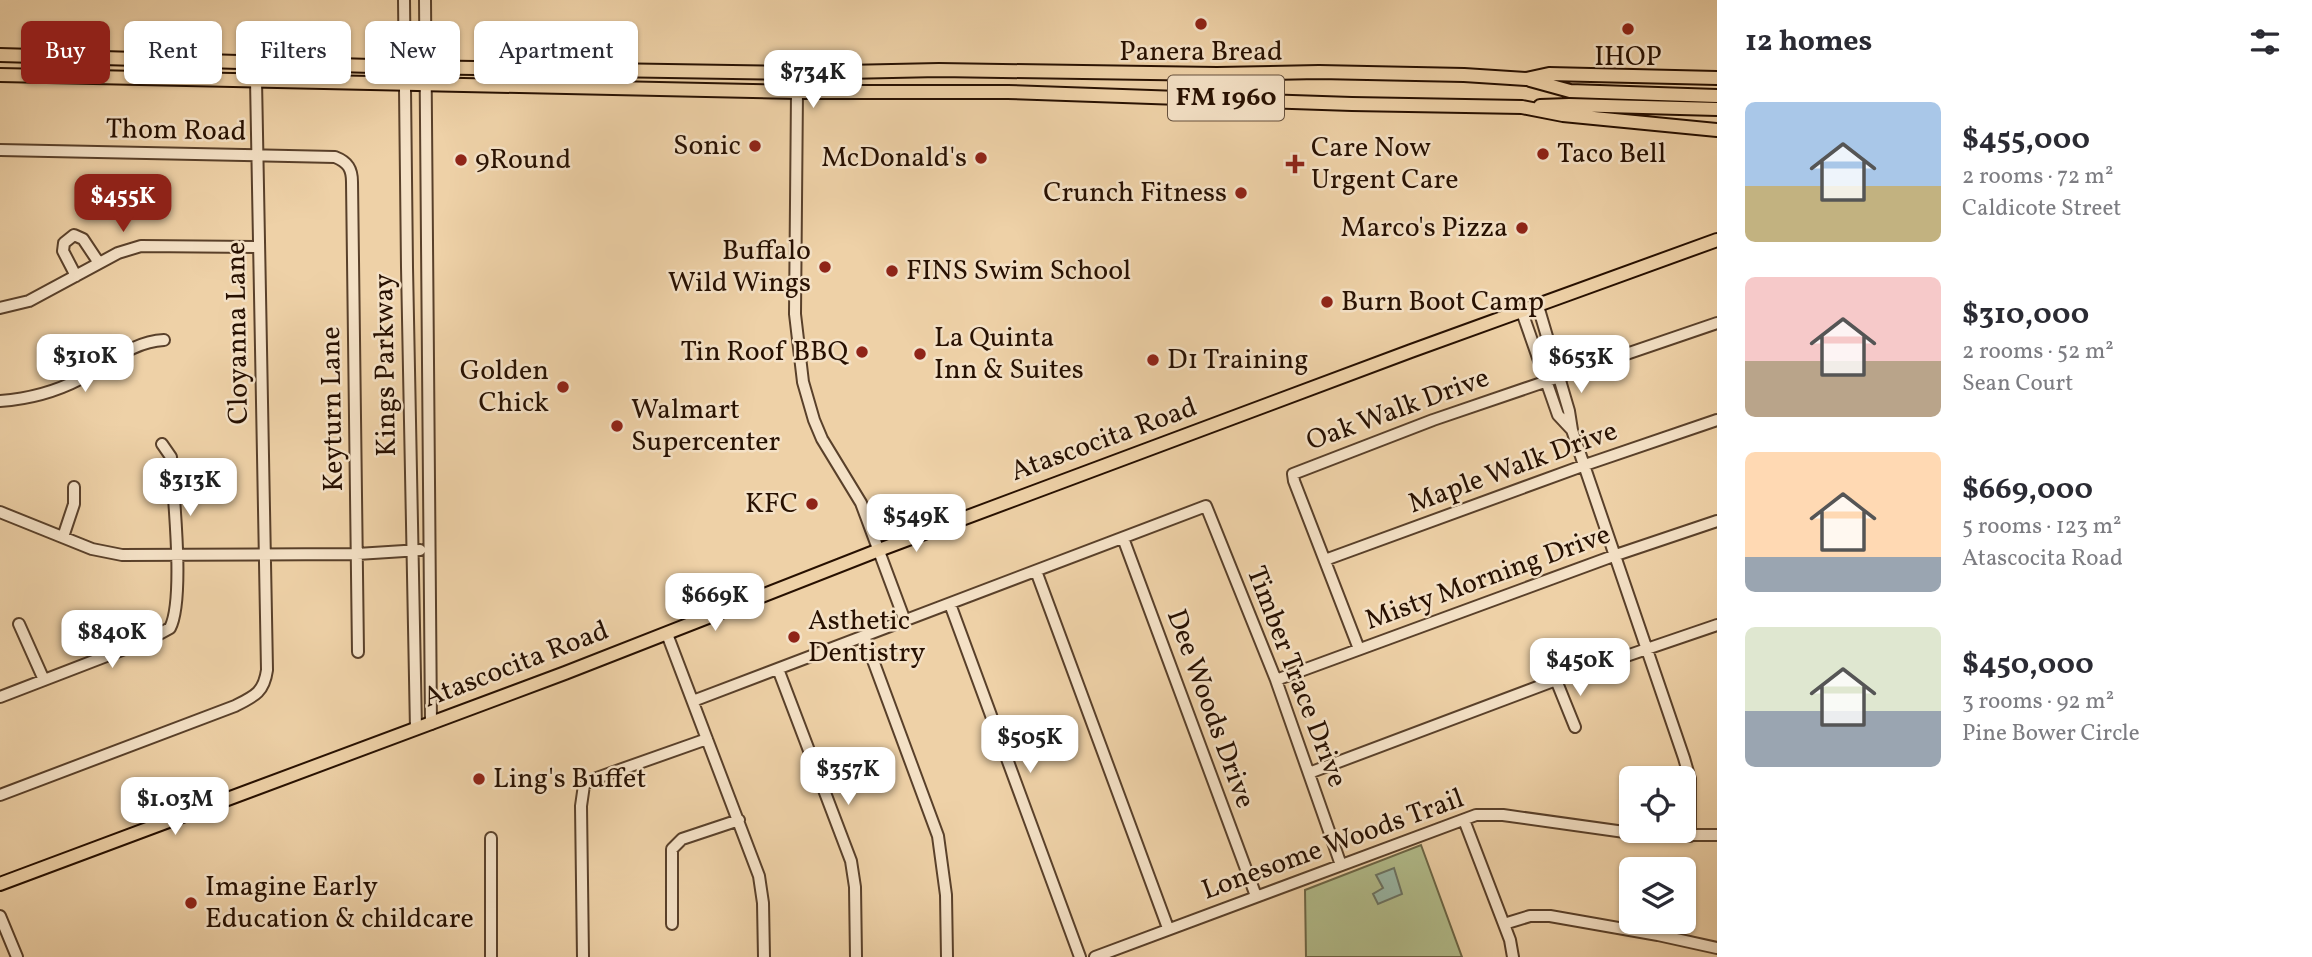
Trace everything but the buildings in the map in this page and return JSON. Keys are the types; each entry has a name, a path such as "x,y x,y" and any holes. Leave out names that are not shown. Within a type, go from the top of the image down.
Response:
{"main road":[{"name":"FM 1960","path":"0,55 365,66"},
{"name":"FM 1960","path":"460,68 798,73 939,69 1217,74 1319,72 1526,79 1549,74 1717,78"},
{"name":"FM 1960","path":"0,75 236,80"},
{"path":"1526,79 1570,91 1717,96"},
{"name":"FM 1960","path":"424,84 797,92 1008,92 1522,107 1563,115 1717,130"},
{"path":"1522,107 1569,104 1717,109"},
{"name":"Atascocita Road","path":"0,884 431,724 879,550 1717,240"}],"street":[{"name":"Kings Parkway","path":"404,0 404,21"},
{"name":"Kings Parkway","path":"425,0 425,21"},
{"name":"Cloyanna Lane","path":"0,795 235,706 251,698 265,685 267,670 256,84"},
{"name":"Kings Parkway","path":"405,84 416,729"},
{"name":"Kings Parkway","path":"424,84 431,724"},
{"path":"797,92 795,314 803,382 822,439 861,503 905,621"},
{"name":"Thom Road","path":"0,150 335,157 349,165"},
{"name":"Keyturn Lane","path":"349,165 352,171 358,652"},
{"path":"76,276 63,251 64,243 75,235 83,239 99,263"},
{"path":"0,308 29,300 99,263 141,246 259,247"},
{"path":"1538,306 1569,411 1572,430 1686,766"},
{"path":"1521,312 1558,415 1572,430"},
{"name":"Oak Walk Drive","path":"1325,560 1293,474 1433,420 1717,323"},
{"path":"0,401 31,397 62,388 146,341 164,340"},
{"name":"Maple Walk Drive","path":"1325,560 1717,420"},
{"path":"0,697 161,634 170,628 175,618 176,556 171,457 162,444"},
{"path":"63,537 74,504 74,486"},
{"name":"Timber Trace Drive","path":"1123,538 1206,506 1276,680 1341,865"},
{"path":"0,512 107,553 176,556 357,554 428,549"},
{"name":"Misty Morning Drive","path":"1276,680 1616,555 1717,521"},
{"path":"694,701 1123,538"},
{"name":"Dee Woods Drive","path":"1123,538 1256,896"},
{"path":"1325,560 1359,649"},
{"path":"1036,571 1168,928"},
{"path":"950,604 1080,957"},
{"path":"19,624 44,680"},
{"path":"1310,773 1556,680 1717,625"},
{"path":"667,634 762,887 764,957"},
{"path":"864,636 938,836 946,895 947,957"},
{"path":"778,669 847,846 855,887 856,957"},
{"path":"1556,680 1574,727"},
{"path":"583,957 581,806 584,785 591,780 707,738"},
{"name":"Lonesome Woods Trail","path":"1095,957 1476,816 1503,815 1619,831"},
{"path":"672,924 671,849 682,839 739,820"},
{"path":"1465,820 1510,940 1513,957"},
{"name":"Lonesome Woods Trail","path":"1696,836 1717,835"},
{"path":"491,838 491,957"},
{"path":"0,916 17,957"},
{"path":"1504,924 1530,916 1550,916 1717,948"}],"green space":[{"path":"1421,845 1462,957 1306,957 1305,890"}],"shaded area":[{"path":"1394,868 1402,894 1378,904 1373,894 1383,888 1376,875"}],"place":[{"name":"Panera Bread","path":"1201,24"},
{"name":"IHOP","path":"1628,29"},
{"name":"Sonic","path":"755,146"},
{"name":"Taco Bell","path":"1543,154"},
{"name":"McDonald's","path":"981,158"},
{"name":"9Round","path":"461,160"},
{"name":"Care Now Urgent Care","path":"1295,164"},
{"name":"Crunch Fitness","path":"1241,193"},
{"name":"Marco's Pizza","path":"1522,228"},
{"name":"Buffalo Wild Wings","path":"825,267"},
{"name":"FINS Swim School","path":"892,271"},
{"name":"Burn Boot Camp","path":"1327,302"},
{"name":"Tin Roof BBQ","path":"862,352"},
{"name":"La Quinta Inn & Suites","path":"920,354"},
{"name":"D1 Training","path":"1153,360"},
{"name":"Golden Chick","path":"563,387"},
{"name":"Walmart Supercenter","path":"617,426"},
{"name":"KFC","path":"812,504"},
{"name":"Asthetic Dentistry","path":"794,637"},
{"name":"Ling's Buffet","path":"479,779"},
{"name":"Imagine Early Education & childcare","path":"191,903"}]}
